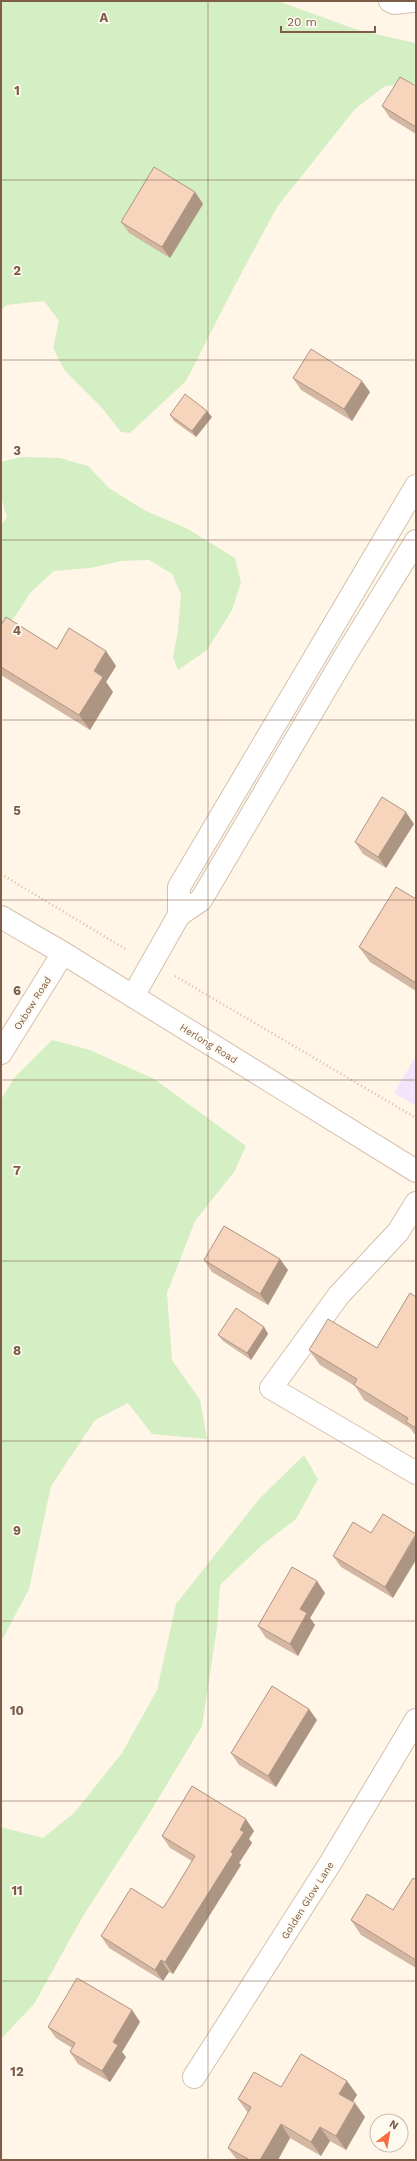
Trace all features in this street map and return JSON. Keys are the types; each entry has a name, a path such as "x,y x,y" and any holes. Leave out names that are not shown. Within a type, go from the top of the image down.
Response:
{"street":[{"path":"390,1 394,3 412,1"},
{"path":"179,915 179,887 416,486"},
{"path":"133,996 179,915 201,900 348,651 416,541"},
{"name":"Herlong Road","path":"1,917 63,953 416,1171"},
{"name":"Oxbow Road","path":"1,1053 63,953"},
{"path":"416,1203 398,1232 339,1295 271,1388 416,1473"},
{"name":"Golden Glow Lane","path":"194,2078 331,1862 416,1720"}],"path":[{"path":"1,874 416,1118"}],"shaded area":[{"path":"416,1056 416,1106 394,1093"}],"green space":[{"path":"1,1 278,1 358,30 416,43 416,83 385,86 355,109 277,207 186,381 130,433 121,432 101,407 65,371 53,348 59,321 44,301 6,305 1,311"},
{"path":"21,457 60,458 88,466 109,488 144,510 188,529 235,558 241,582 232,610 207,650 178,670 173,657 178,631 181,594 172,574 149,560 122,561 90,568 54,571 31,592 1,637 1,525 7,517 1,497 1,462"},
{"path":"52,1040 90,1050 154,1079 246,1146 234,1172 195,1221 167,1293 172,1360 200,1400 207,1439 152,1434 128,1403 95,1420 51,1486 29,1589 1,1642 1,1100 14,1078"},
{"path":"304,1455 318,1479 296,1519 261,1546 220,1585 217,1628 202,1726 149,1814 83,1916 34,2004 1,2039 1,1827 43,1838 74,1813 122,1753 157,1690 176,1604 260,1498"}],"building":[{"path":"400,77 416,86 416,127 382,106"},
{"path":"154,167 195,192 162,247 121,222"},
{"path":"311,349 362,381 344,409 293,378"},
{"path":"185,394 207,411 192,431 170,415"},
{"path":"6,617 57,649 69,628 106,651 94,671 103,677 79,715 1,667 1,625"},
{"path":"382,797 406,812 378,857 355,842"},
{"path":"396,887 416,899 416,983 359,947"},
{"path":"224,1226 280,1259 260,1294 204,1260"},
{"path":"410,1293 416,1297 416,1428 406,1422 408,1418 354,1385 357,1379 309,1350 328,1319 377,1348"},
{"path":"236,1308 264,1327 247,1353 218,1335"},
{"path":"383,1514 416,1534 385,1587 333,1556 353,1522 371,1533"},
{"path":"292,1567 317,1581 300,1609 307,1613 290,1644 258,1626"},
{"path":"272,1686 309,1709 268,1776 231,1753"},
{"path":"192,1786 246,1819 240,1830 244,1832 231,1852 233,1854 165,1962 161,1960 155,1970 101,1936 131,1888 163,1908 169,1899 195,1856 162,1836"},
{"path":"413,1878 416,1880 416,1960 351,1920 367,1894 393,1910"},
{"path":"77,1978 132,2010 113,2042 118,2045 102,2071 70,2052 75,2043 48,2027"},
{"path":"301,2054 347,2081 339,2094 355,2103 336,2136 320,2127 311,2142 281,2124 260,2160 250,2160 228,2148 251,2107 238,2099 254,2072 281,2087"}]}
